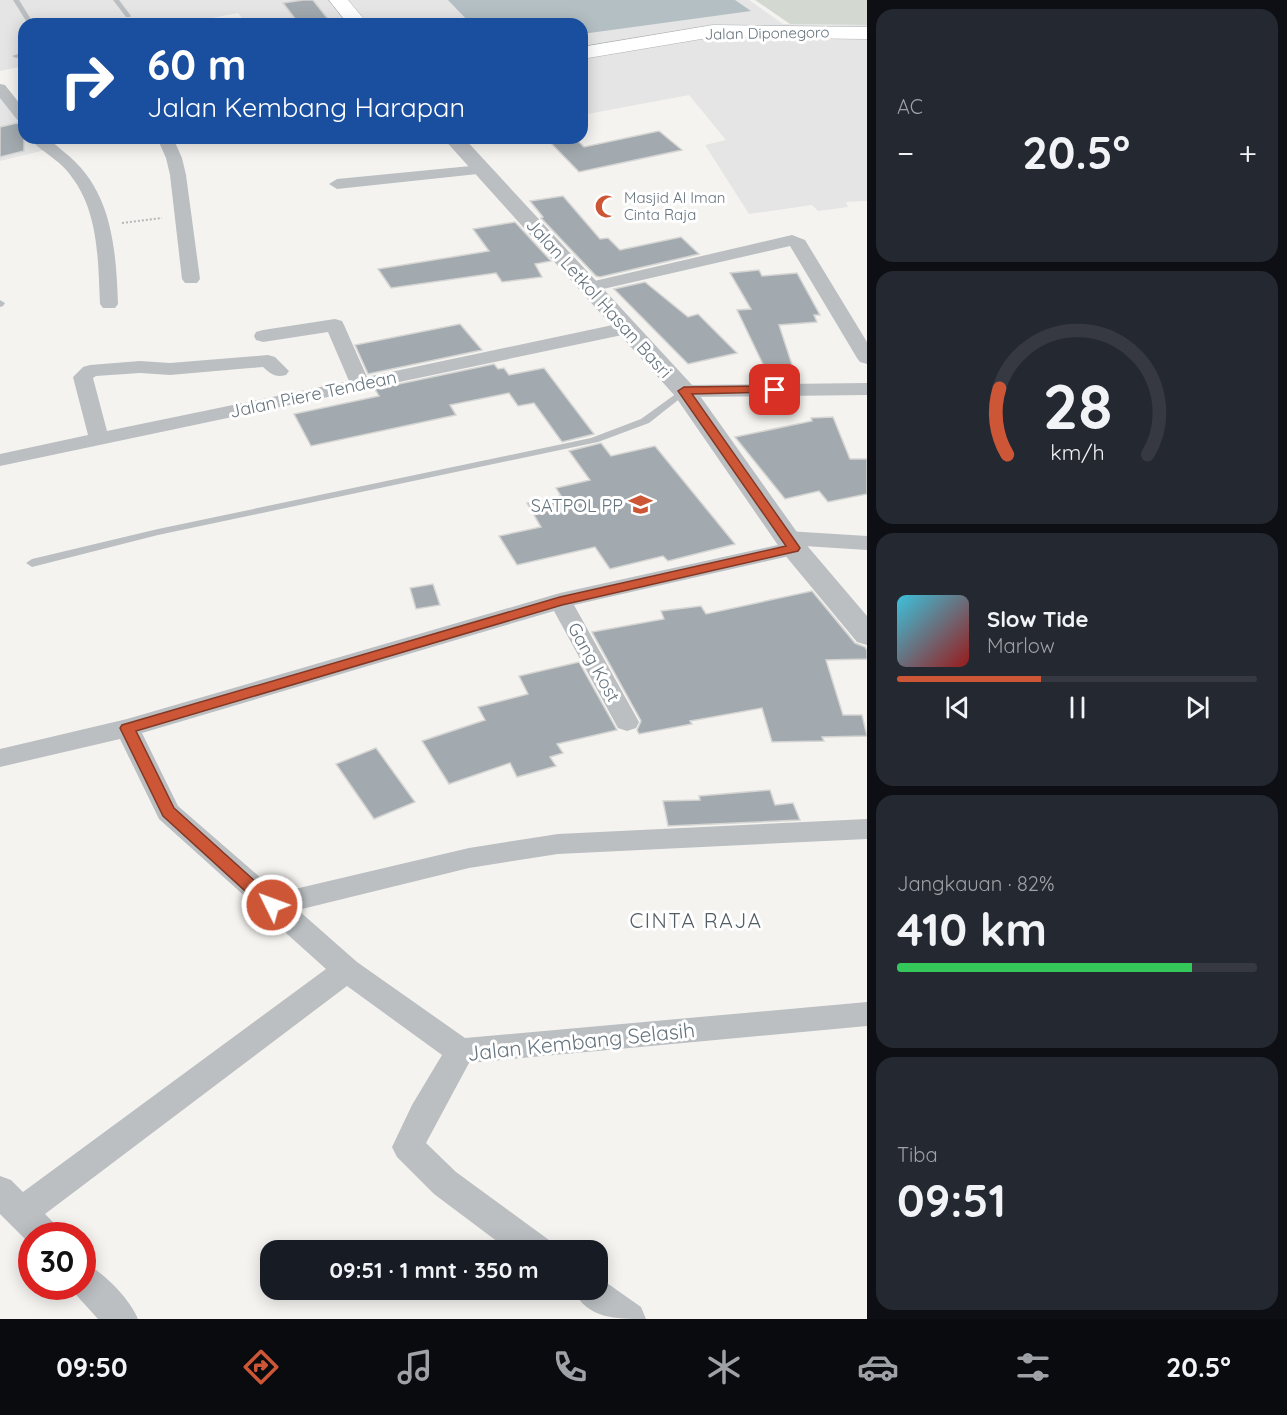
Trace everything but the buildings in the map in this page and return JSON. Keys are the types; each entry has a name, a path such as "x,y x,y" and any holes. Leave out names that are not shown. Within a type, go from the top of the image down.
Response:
{"main road":[{"path":"338,0 353,18"},
{"name":"Jalan Diponegoro","path":"588,52 713,31 867,33"},
{"name":"Jalan Diponegoro","path":"668,39 715,44 867,46"}],"street":[{"path":"0,88 18,111"},
{"path":"45,144 77,172 93,200 106,236 109,304"},
{"path":"168,144 178,175 191,279"},
{"name":"Jalan Letkol Hasan Basri","path":"458,144 684,391 790,543 867,635"},
{"path":"337,184 481,170"},
{"path":"590,287 792,240 799,244 867,358"},
{"path":"263,336 334,325 360,384"},
{"name":"Jalan Piere Tendean","path":"0,460 627,328"},
{"path":"99,439 83,377 90,371 140,367 170,369 268,361 279,371"},
{"path":"684,391 867,389"},
{"path":"0,758 127,728 560,602 790,543 867,543"},
{"name":"Gang Kost","path":"560,602 627,722"},
{"path":"127,728 168,812 347,970 460,1051"},
{"path":"272,905 469,858 558,844 867,829"},
{"path":"30,1222 11,1202 347,970"},
{"name":"Jalan Kembang Selasih","path":"522,1240 445,1183 408,1147 423,1115 460,1051 867,1014"},
{"path":"96,1295 113,1316"},
{"path":"603,1300 629,1319"}],"lane":[{"path":"16,0 27,18"},
{"path":"116,0 128,16"},
{"path":"32,562 158,532 594,440 645,421 684,391"}],"path":[{"path":"102,225 184,216"}],"shaded area":[{"path":"0,0 749,0 783,24 867,25 867,201 846,202 848,207 818,211 812,205 749,214 705,145 726,140 689,95 588,114 588,18 242,18 238,13 212,18 18,18 18,67 0,71"},
{"path":"448,0 735,0 751,11 588,33 588,18 465,18"},
{"path":"755,0 867,0 867,25 790,24"},
{"path":"0,95 18,117 18,144 40,144 45,150 0,161"}],"place":[{"name":"Masjid Al Iman Cinta Raja","path":"606,206"},
{"name":"SATPOL PP","path":"641,505"}],"district":[{"name":"CINTA RAJA","path":"696,920"}],"route":[{"path":"272,905 168,812 127,728 560,602 794,548 684,391 775,390"}]}
